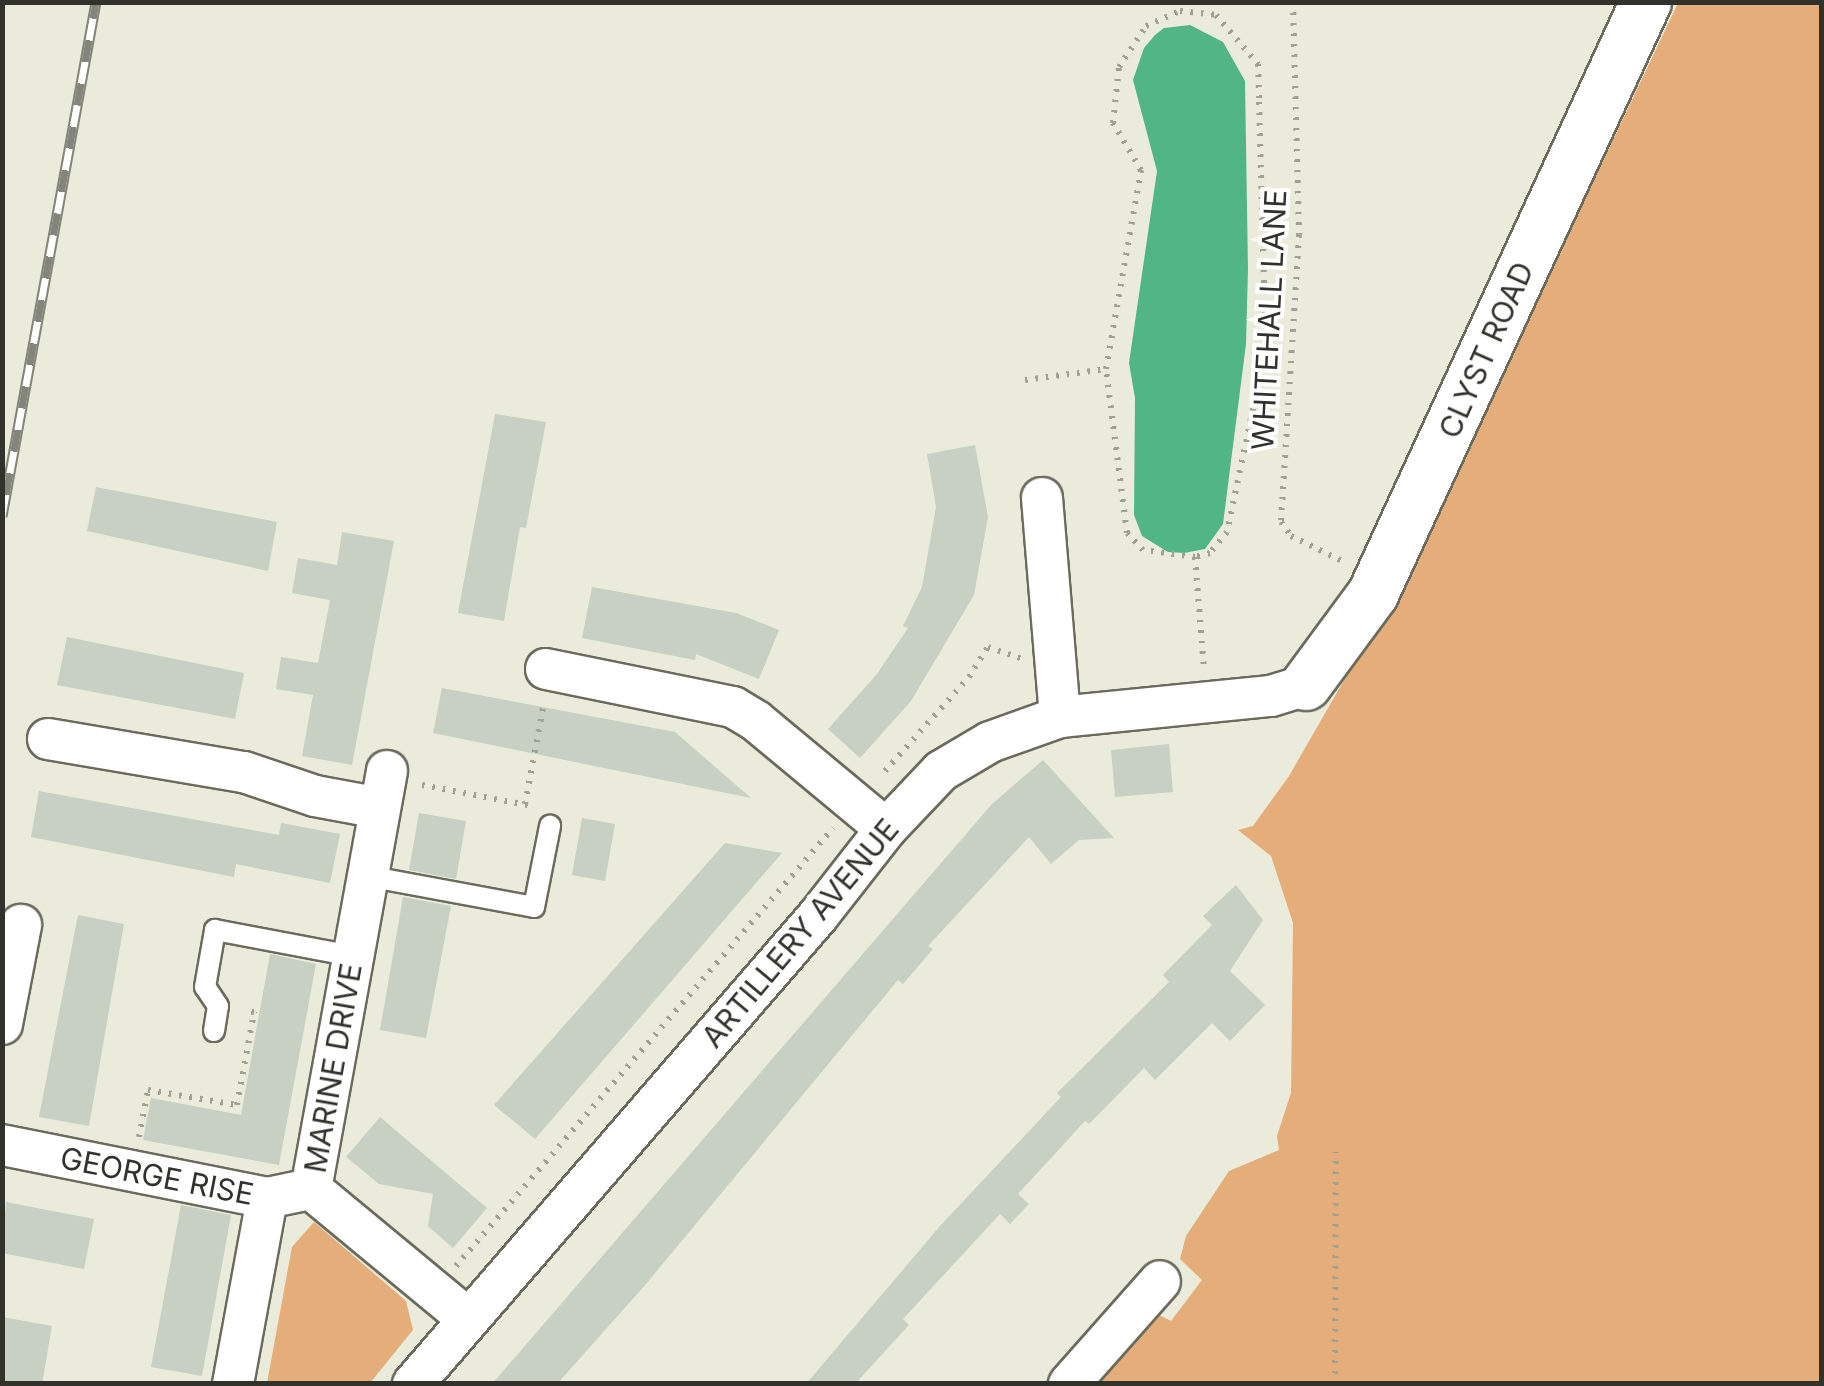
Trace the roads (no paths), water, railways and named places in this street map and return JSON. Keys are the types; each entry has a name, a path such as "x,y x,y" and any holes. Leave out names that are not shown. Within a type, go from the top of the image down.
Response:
{"street":[{"name":"CLYST ROAD","path":"1306,685 1360,618 1381,578 1646,2"},
{"path":"1042,498 1060,717"},
{"path":"548,669 733,707 756,721 886,829"},
{"name":"ARTILLERY AVENUE","path":"412,1384 818,916 886,829 941,771 990,742 1060,717 1271,696 1306,685"},
{"name":"MARINE DRIVE","path":"48,738 244,772 315,796 384,785 311,1189 467,1318"},
{"path":"2,1024 21,925"},
{"name":"GEORGE RISE","path":"2,1145 267,1198 311,1189"},
{"path":"233,1384 267,1198"},
{"path":"1069,1384 1160,1281"}],"lane":[{"path":"368,876 534,907 550,826"},
{"path":"214,1031 218,1006 205,987 215,930 353,956"}],"railway":[{"path":"2,516 96,2"}]}
